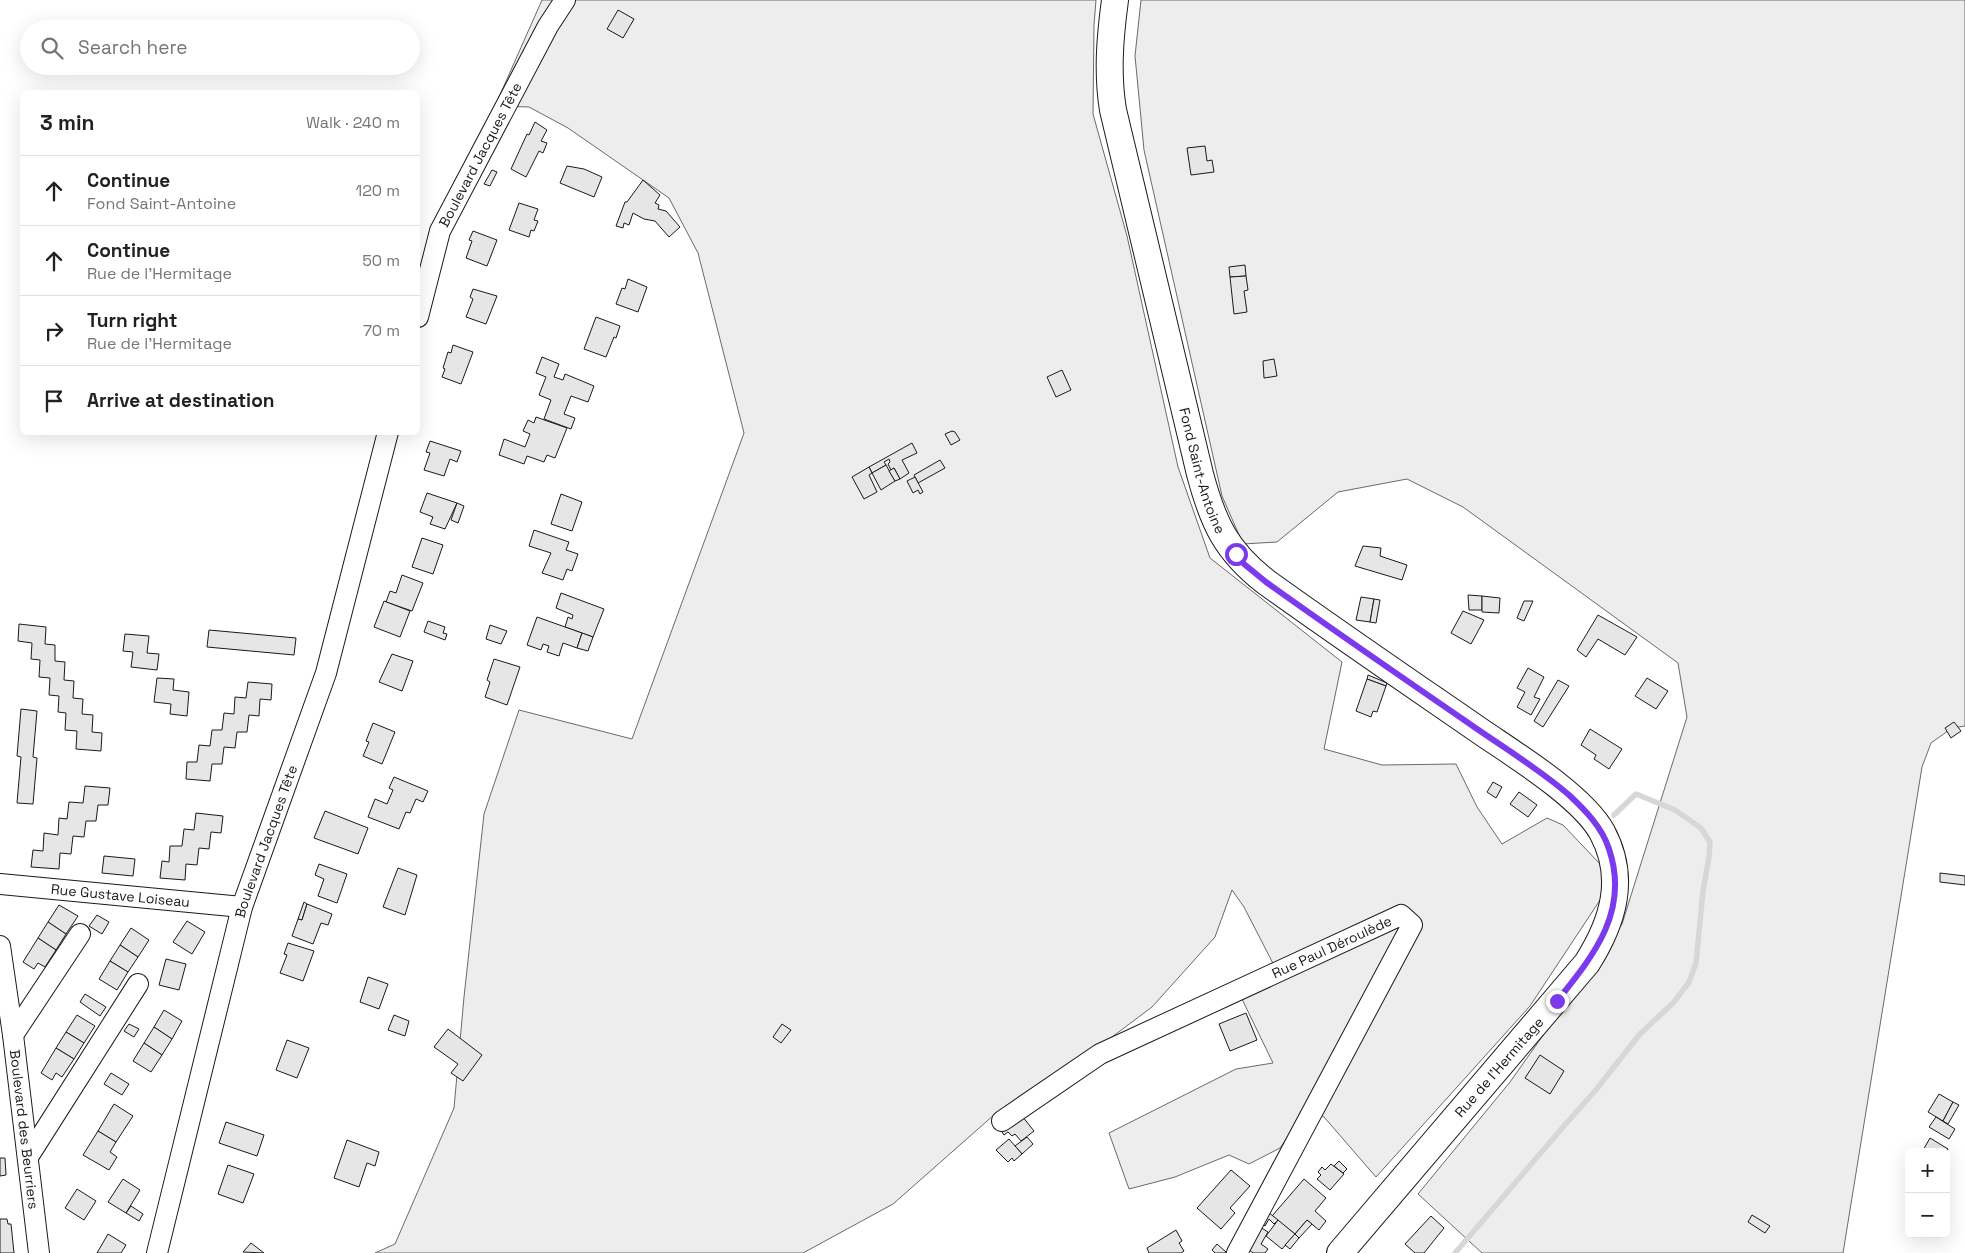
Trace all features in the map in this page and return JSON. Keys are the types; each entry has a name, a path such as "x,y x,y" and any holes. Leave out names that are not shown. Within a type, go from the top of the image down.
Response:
{"main road":[{"name":"Fond Saint-Antoine","path":"1115,0 1109,63 1113,110 1211,514 1244,564 1266,582 1488,737"},
{"name":"Rue de l'Hermitage","path":"1340,1253 1587,963 1606,929 1611,913 1615,881 1609,848 1601,831 1587,812 1568,794 1488,737"}],"street":[{"name":"Boulevard Jacques Tête","path":"420,309 440,231 548,26 565,0"},
{"name":"Boulevard Jacques Tête","path":"157,1253 242,907 326,673 387,435"},
{"name":"Rue Gustave Loiseau","path":"0,884 242,907"},
{"name":"Rue Paul Déroulède","path":"1002,1121 1100,1054 1401,915 1412,925 1237,1253"},
{"path":"13,1035 80,934"},
{"name":"Boulevard des Beurriers","path":"0,946 13,1035 39,1253"},
{"path":"28,1158 138,984"}],"shaded area":[{"path":"542,0 1096,0 1093,114 1127,236 1178,467 1210,558 1342,662 1324,749 1382,765 1456,764 1477,807 1502,844 1547,818 1563,825 1600,864 1608,888 1530,1006 1376,1177 1324,1117 1308,1108 1280,1148 1249,1164 1229,1155 1175,1177 1129,1189 1109,1133 1236,1069 1273,1063 1241,997 1281,979 1244,907 1232,890 1215,937 1152,1007 1092,1052 995,1114 893,1204 803,1253 375,1253 395,1244 454,1108 484,814 519,710 632,739 744,433 698,253 669,198 568,128 529,107 495,106"},
{"path":"1141,0 1965,0 1965,726 1952,728 1931,743 1922,767 1843,1253 1482,1253 1418,1194 1510,1082 1622,924 1687,717 1678,663 1463,507 1407,479 1338,492 1277,542 1243,544 1222,496 1144,150 1135,56"}],"building":[{"path":"618,10 634,19 623,38 607,29"},
{"path":"535,122 547,130 541,141 547,143 543,153 539,151 526,177 511,169 527,134 529,135"},
{"path":"1205,146 1207,161 1212,160 1214,172 1191,175 1187,148"},
{"path":"567,166 584,169 602,177 594,197 560,183"},
{"path":"492,170 497,172 490,186 484,184"},
{"path":"643,180 660,195 655,203 659,205 658,209 666,211 680,227 669,237 655,221 644,219 633,213 629,225 624,223 623,228 616,226 625,202 627,202"},
{"path":"519,203 538,209 534,220 538,221 534,231 531,230 529,237 509,230"},
{"path":"473,231 497,240 487,266 466,258 472,241 469,240"},
{"path":"1245,265 1246,276 1230,277 1229,267"},
{"path":"1246,276 1248,290 1244,291 1247,312 1234,314 1230,277"},
{"path":"628,279 647,287 638,312 616,304 622,288 625,289"},
{"path":"473,289 497,296 486,324 466,317 473,299 470,297"},
{"path":"596,317 620,326 606,357 584,349"},
{"path":"453,345 473,352 461,384 442,377 448,352 451,353"},
{"path":"542,357 559,364 554,377 563,380 565,374 594,386 588,402 571,396 564,414 575,418 571,429 544,419 551,400 539,395 546,377 536,373"},
{"path":"1274,359 1277,376 1264,378 1263,361"},
{"path":"1062,370 1071,390 1056,397 1047,377"},
{"path":"536,417 567,428 555,458 547,455 544,462 527,456 524,464 499,455 504,439 525,447 530,434 523,431 528,420 534,423"},
{"path":"952,431 955,432 960,440 951,445 945,434"},
{"path":"430,441 461,451 457,462 450,459 444,476 424,470 430,453 426,452"},
{"path":"912,443 917,453 902,460 909,473 900,479 894,468 891,470 888,464 890,462 889,459 884,462 886,465 872,473 869,467"},
{"path":"940,460 945,468 918,483 914,475"},
{"path":"886,465 895,481 881,490 872,473"},
{"path":"869,467 872,473 869,475 877,492 864,499 852,477"},
{"path":"894,468 900,479 895,481 889,471"},
{"path":"915,477 923,492 920,494 918,490 913,493 907,481"},
{"path":"427,493 457,503 445,529 430,524 433,517 420,512"},
{"path":"561,494 582,502 572,531 551,524"},
{"path":"457,503 464,506 458,523 451,520"},
{"path":"534,530 569,542 566,550 578,554 572,571 567,569 563,580 542,573 551,553 529,546"},
{"path":"422,538 443,545 433,574 412,567"},
{"path":"1363,546 1381,548 1380,556 1407,565 1402,580 1355,566"},
{"path":"402,575 423,583 412,611 386,602 390,591 396,593"},
{"path":"561,593 604,609 593,637 565,627 568,617 572,619 573,615 556,608"},
{"path":"1468,595 1482,596 1482,610 1469,610"},
{"path":"1482,596 1500,598 1499,613 1482,612"},
{"path":"1361,597 1374,599 1370,622 1356,620"},
{"path":"1374,599 1380,600 1376,623 1370,622"},
{"path":"384,601 410,611 400,637 374,627"},
{"path":"1524,601 1533,601 1524,621 1517,618"},
{"path":"1463,611 1484,620 1471,644 1451,633"},
{"path":"1598,615 1637,637 1625,655 1598,639 1586,657 1577,650"},
{"path":"537,617 582,633 577,648 563,643 559,656 547,652 549,646 543,644 541,650 527,645"},
{"path":"428,621 445,627 443,633 447,634 445,640 424,632"},
{"path":"19,624 46,627 45,644 55,645 55,661 65,662 64,680 74,681 73,698 83,699 82,714 93,715 92,732 102,733 101,751 76,749 77,731 65,730 66,713 58,712 59,696 49,695 50,678 39,677 40,660 31,659 32,643 18,641"},
{"path":"490,625 507,631 501,644 486,639"},
{"path":"209,630 296,638 294,655 207,647"},
{"path":"582,633 593,637 588,651 577,648"},
{"path":"125,634 149,636 147,653 159,654 157,670 131,667 133,652 123,651"},
{"path":"392,654 413,661 402,691 379,682"},
{"path":"494,659 520,667 507,705 485,697 490,682 487,680"},
{"path":"1528,668 1544,677 1534,697 1540,699 1531,715 1517,707 1525,692 1517,688"},
{"path":"1368,675 1387,683 1386,686 1367,679"},
{"path":"157,678 174,679 173,690 189,692 187,716 170,714 171,704 154,702"},
{"path":"1647,678 1668,691 1656,709 1635,696"},
{"path":"1367,679 1386,686 1377,712 1373,711 1371,717 1356,711"},
{"path":"1558,680 1569,686 1543,727 1534,721"},
{"path":"248,682 272,684 271,700 260,699 259,716 249,715 247,732 237,732 235,748 224,747 222,764 212,764 210,781 186,779 187,762 197,762 199,745 210,746 212,730 222,730 224,713 234,714 235,697 246,698"},
{"path":"21,709 37,711 33,757 37,758 33,804 17,803 21,757 17,756"},
{"path":"1954,722 1961,731 1951,738 1945,728"},
{"path":"373,723 395,732 382,764 363,756 369,742 366,741"},
{"path":"1590,729 1622,749 1609,769 1594,759 1596,755 1581,745"},
{"path":"394,777 428,791 423,802 416,799 410,813 406,812 399,829 368,817 375,799 387,804 393,790 389,788"},
{"path":"1493,782 1502,787 1496,798 1487,792"},
{"path":"85,786 110,788 108,805 98,805 96,821 86,821 84,837 73,836 71,854 60,853 59,869 31,867 33,850 43,851 44,833 58,835 59,818 67,819 69,802 83,803"},
{"path":"1519,792 1537,805 1528,817 1510,804"},
{"path":"325,811 368,828 358,854 314,838"},
{"path":"196,813 223,816 221,833 211,832 209,849 199,848 197,865 186,864 185,880 160,878 162,861 169,862 170,846 182,846 184,829 194,830"},
{"path":"104,856 135,859 133,876 102,873"},
{"path":"319,864 347,874 337,903 318,896 324,879 315,875"},
{"path":"398,868 417,875 405,915 383,907"},
{"path":"1940,873 1965,876 1965,885 1940,882"},
{"path":"304,902 307,904 302,920 298,919"},
{"path":"307,904 332,914 328,925 321,923 313,944 292,936 298,919 302,920"},
{"path":"59,905 78,916 66,934 48,922"},
{"path":"97,915 109,922 102,934 89,926"},
{"path":"187,921 205,932 192,954 173,942"},
{"path":"48,922 66,934 56,950 38,938"},
{"path":"131,928 149,940 138,957 120,945"},
{"path":"38,938 56,950 45,967 38,963 34,969 23,962"},
{"path":"288,943 314,951 303,981 280,973 287,955 284,954"},
{"path":"120,945 138,957 128,972 110,961"},
{"path":"166,959 186,964 179,990 159,985"},
{"path":"110,961 128,972 117,990 99,979"},
{"path":"368,977 388,984 379,1009 360,1002"},
{"path":"85,994 106,1007 100,1016 80,1002"},
{"path":"164,1010 182,1021 172,1039 154,1027"},
{"path":"1246,1013 1257,1040 1230,1051 1219,1024"},
{"path":"77,1015 95,1026 84,1043 66,1032"},
{"path":"394,1015 409,1021 405,1036 388,1030"},
{"path":"129,1024 139,1029 134,1037 124,1031"},
{"path":"782,1024 791,1030 781,1043 773,1037"},
{"path":"154,1027 172,1039 162,1055 144,1043"},
{"path":"448,1029 482,1055 463,1081 451,1073 458,1064 434,1047"},
{"path":"66,1032 84,1043 74,1059 56,1048"},
{"path":"287,1040 309,1048 297,1078 276,1070"},
{"path":"144,1043 162,1055 151,1072 133,1061"},
{"path":"56,1048 74,1059 62,1077 56,1073 52,1080 41,1073"},
{"path":"1540,1055 1564,1071 1550,1094 1525,1078"},
{"path":"111,1073 129,1084 122,1095 104,1084"},
{"path":"1939,1094 1953,1102 1943,1121 1928,1112"},
{"path":"1953,1102 1959,1105 1948,1124 1943,1121"},
{"path":"114,1104 133,1116 116,1142 98,1131"},
{"path":"1022,1116 1034,1131 1021,1141 1015,1134 1012,1136 1008,1132 1004,1135 1002,1132"},
{"path":"1936,1117 1955,1129 1949,1139 1929,1127"},
{"path":"226,1122 264,1135 257,1156 219,1143"},
{"path":"98,1131 116,1142 110,1152 117,1157 109,1170 83,1155"},
{"path":"1027,1137 1033,1144 1022,1154 1015,1146"},
{"path":"1930,1138 1946,1148 1924,1148"},
{"path":"1009,1139 1022,1154 1014,1161 1012,1158 1008,1162 996,1150"},
{"path":"347,1140 379,1152 375,1166 367,1163 359,1187 334,1178"},
{"path":"0,1158 5,1158 6,1175 0,1176"},
{"path":"1339,1161 1347,1169 1343,1173 1334,1166"},
{"path":"1331,1164 1344,1174 1330,1190 1317,1179 1321,1175 1318,1172 1322,1167 1325,1170"},
{"path":"228,1165 254,1174 243,1203 218,1194"},
{"path":"1231,1170 1250,1186 1230,1208 1235,1213 1221,1229 1197,1208"},
{"path":"123,1179 140,1190 126,1213 108,1202"},
{"path":"1304,1179 1326,1198 1315,1211 1326,1221 1319,1230 1307,1220 1295,1234 1272,1216"},
{"path":"77,1189 96,1201 84,1220 65,1208"},
{"path":"131,1206 143,1214 139,1221 126,1213"},
{"path":"1268,1212 1278,1220 1274,1224 1269,1219 1265,1226 1262,1224"},
{"path":"1752,1215 1770,1226 1765,1233 1748,1222"},
{"path":"1431,1216 1444,1228 1424,1253 1415,1253 1405,1244"},
{"path":"0,1219 7,1219 8,1224 11,1224 14,1253 0,1253"},
{"path":"1278,1220 1295,1234 1282,1249 1266,1236"},
{"path":"1307,1220 1312,1224 1299,1238 1295,1234"},
{"path":"1260,1227 1268,1232 1261,1244 1268,1249 1265,1253 1253,1253 1248,1249"},
{"path":"1176,1230 1182,1241 1179,1243 1184,1251 1181,1253 1149,1253 1147,1248"},
{"path":"108,1234 126,1245 121,1253 97,1253"},
{"path":"1295,1234 1299,1238 1290,1249 1285,1245"},
{"path":"251,1243 264,1253 243,1252"},
{"path":"1217,1244 1226,1253 1215,1253 1212,1250"}],"waterway":[{"path":"1455,1253 1595,1091 1640,1034 1674,1002 1689,982 1696,963 1710,842 1701,828 1675,810 1636,794 1614,815"}],"route":[{"path":"1236,554 1255,574 1288,598 1568,794 1587,812 1601,831 1609,848 1615,881 1611,913 1598,946 1557,1001"}]}
